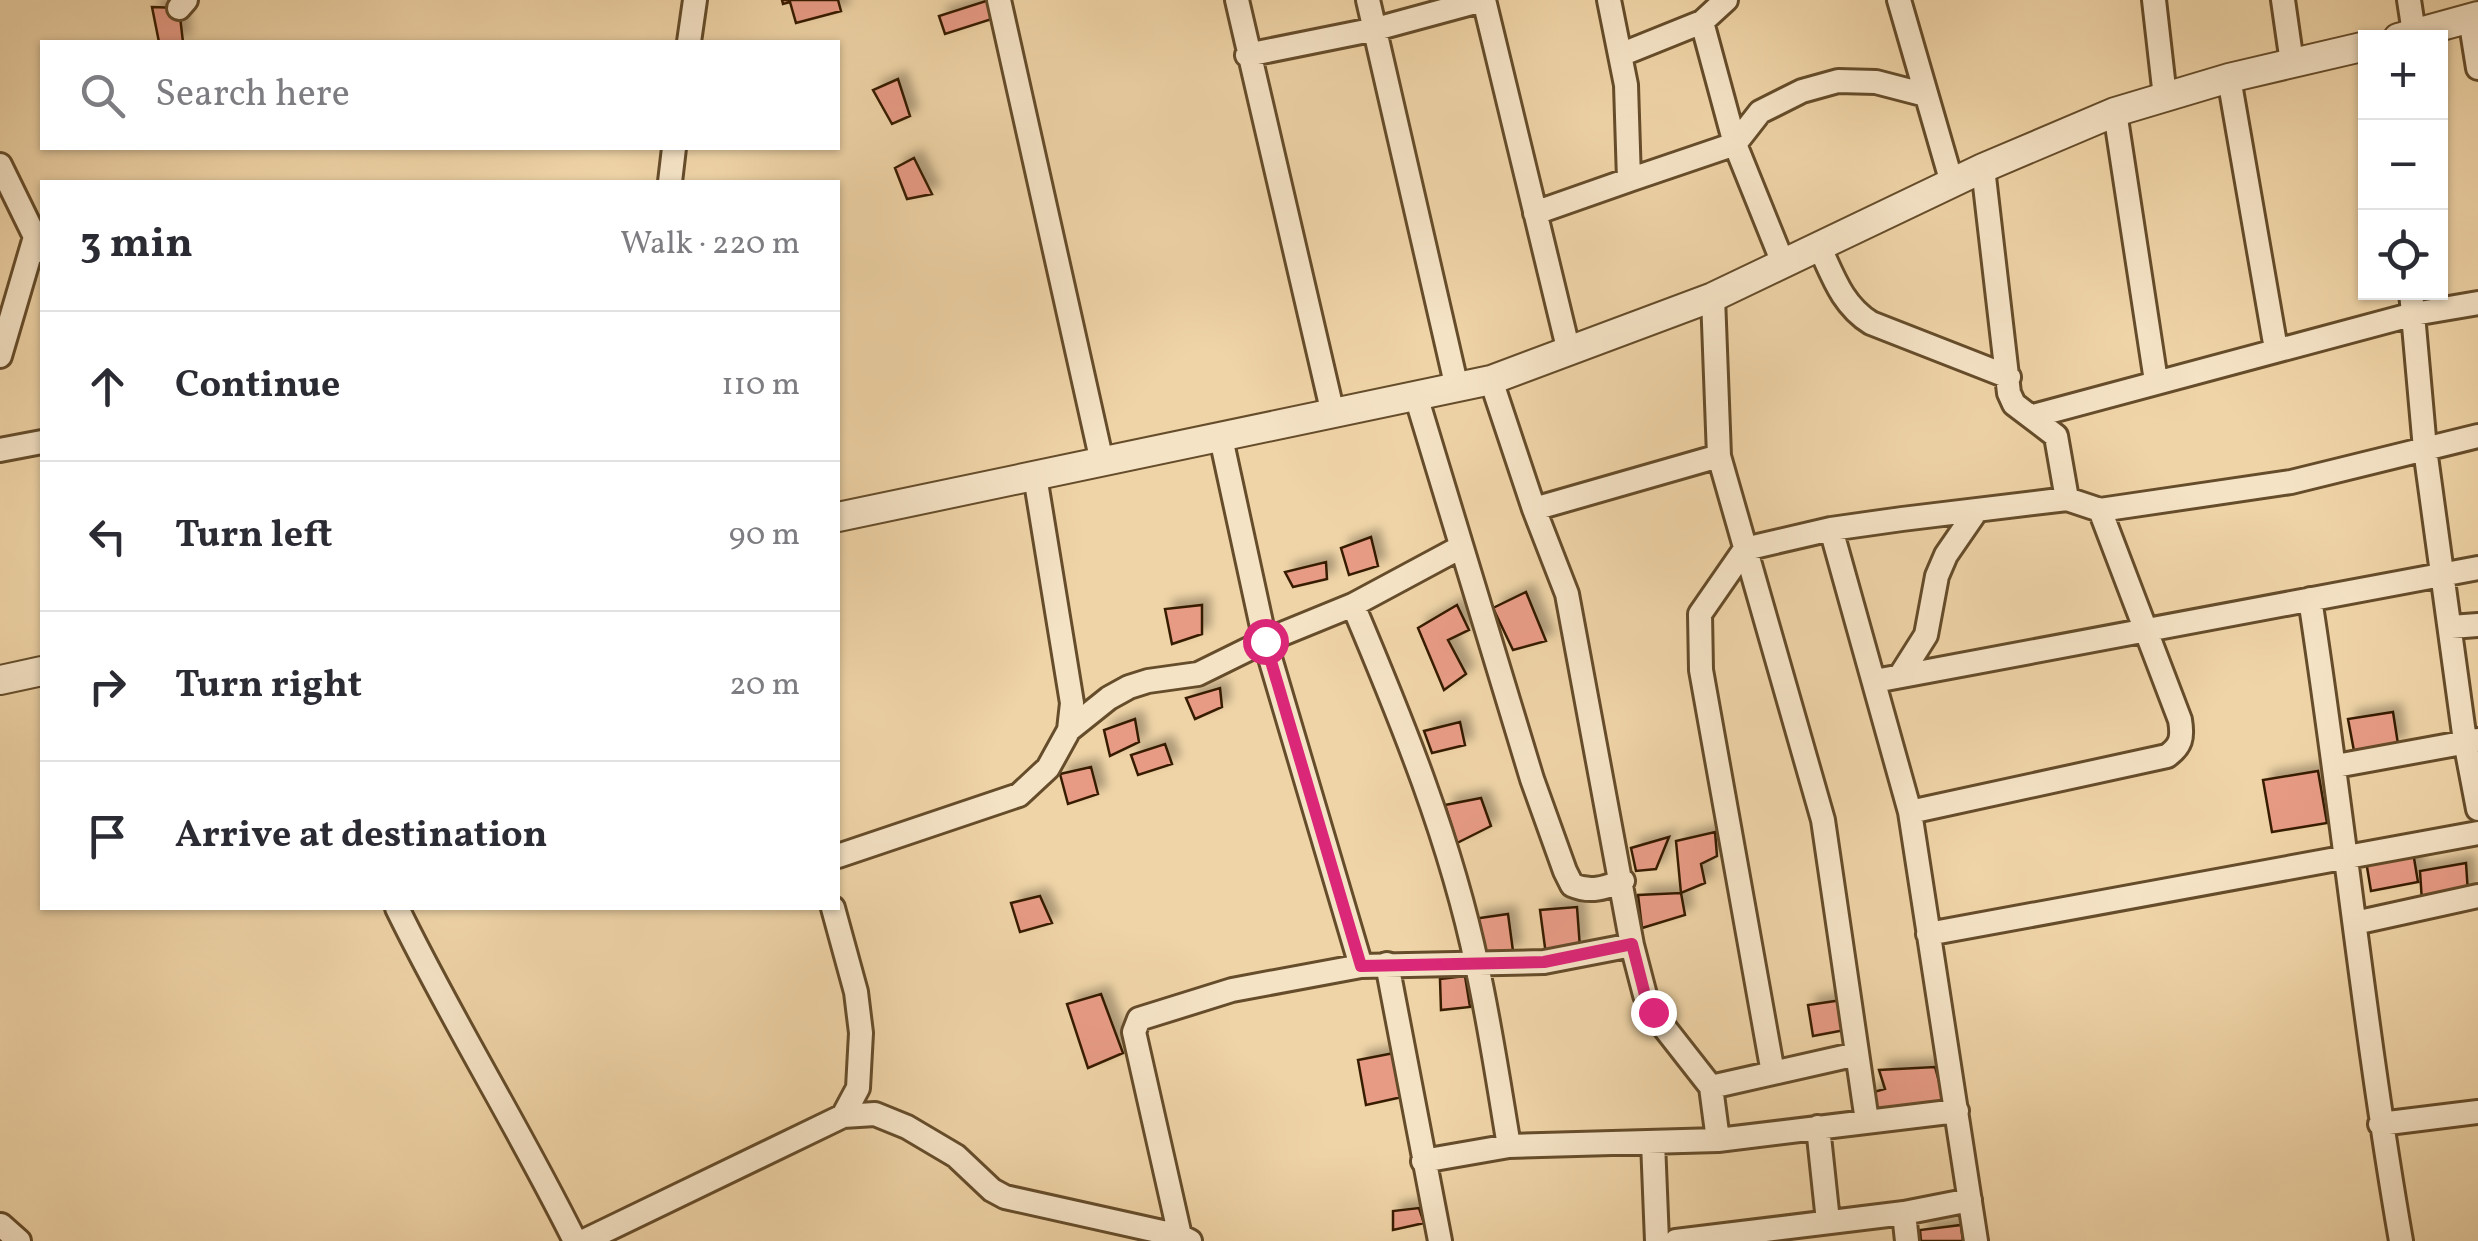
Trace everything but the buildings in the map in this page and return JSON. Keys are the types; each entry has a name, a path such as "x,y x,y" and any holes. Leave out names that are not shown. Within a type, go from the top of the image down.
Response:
{"street":[{"path":"689,40 695,0"},
{"path":"999,0 1102,462"},
{"path":"1236,0 1333,414"},
{"path":"1368,0 1457,388"},
{"path":"1247,55 1376,29 1484,0 1568,352"},
{"path":"1609,0 1626,85 1629,180"},
{"path":"1620,55 1702,22 1726,0"},
{"path":"1898,0 1952,183"},
{"path":"2154,0 2165,97"},
{"path":"2283,0 2292,63"},
{"path":"2406,30 2409,0"},
{"path":"2426,30 2474,18 2478,68"},
{"path":"1702,22 1736,144 1782,264"},
{"path":"840,517 1491,380 1714,297 1983,168 2114,112 2229,78 2358,48"},
{"path":"2229,78 2276,350"},
{"path":"1535,213 1736,144 1760,112 1802,90 1838,81 1876,82 1926,95"},
{"path":"2114,112 2156,381"},
{"path":"670,180 674,150"},
{"path":"1983,168 2009,393 2014,404 2056,436 2067,498"},
{"path":"0,356 39,244 3,178"},
{"path":"1819,246 1845,302 1856,314 2009,377"},
{"path":"1714,297 1719,456 1823,820 1867,1121"},
{"path":"2412,303 2426,449 2451,627 2472,741 2478,809"},
{"path":"2033,416 2276,350 2412,303 2478,303"},
{"path":"1491,380 1567,594 1632,944 1645,995 1653,1012 1711,1087 1718,1140"},
{"path":"1416,396 1532,779 1572,885 1598,890 1623,881"},
{"path":"1773,1073 1701,670 1700,614 1745,548 1831,529 2067,498 2100,510 2291,482 2478,436"},
{"path":"1221,438 1265,641 1361,966"},
{"path":"0,450 40,442"},
{"path":"1534,509 1719,456"},
{"path":"840,855 1019,794 1048,768 1069,730 1072,704 1035,476"},
{"path":"1900,676 1926,635 1937,576 1946,555 1977,510"},
{"path":"1910,812 2166,756 2178,748 2182,736 2180,720 2100,510"},
{"path":"1831,529 1910,812 1976,1241"},
{"path":"1069,730 1128,687 1198,674 1353,605 1462,546"},
{"path":"1876,682 2478,568"},
{"path":"2310,599 2336,766 2380,1124 2400,1241"},
{"path":"1353,605 1400,718 1444,846 1477,964 1509,1146"},
{"path":"2451,627 2478,625"},
{"path":"0,680 40,671"},
{"path":"2336,766 2472,741"},
{"path":"1928,934 2478,832"},
{"path":"2355,924 2478,896"},
{"path":"398,910 431,979 542,1174 575,1241"},
{"path":"833,910 856,992 861,1033 858,1088 843,1116"},
{"path":"584,1241 843,1116 875,1114 956,1156 1005,1197 1185,1238 1152,1121 1134,1032 1136,1022 1232,990 1361,966 1544,962 1632,944"},
{"path":"1387,964 1440,1241"},
{"path":"1711,1087 1857,1054"},
{"path":"858,1088 875,1114"},
{"path":"1423,1161 1509,1146 1718,1140 1957,1111"},
{"path":"2380,1124 2478,1112"},
{"path":"1818,1128 1828,1220"},
{"path":"1653,1142 1658,1241"},
{"path":"1676,1241 1762,1236 1828,1220 1904,1213 1970,1200"},
{"path":"1904,1213 1908,1241"},
{"path":"0,1223 0,1240"},
{"path":"0,1223 19,1241"}],"route":[{"path":"1265,641 1361,966 1544,962 1632,944 1653,1012"}]}
